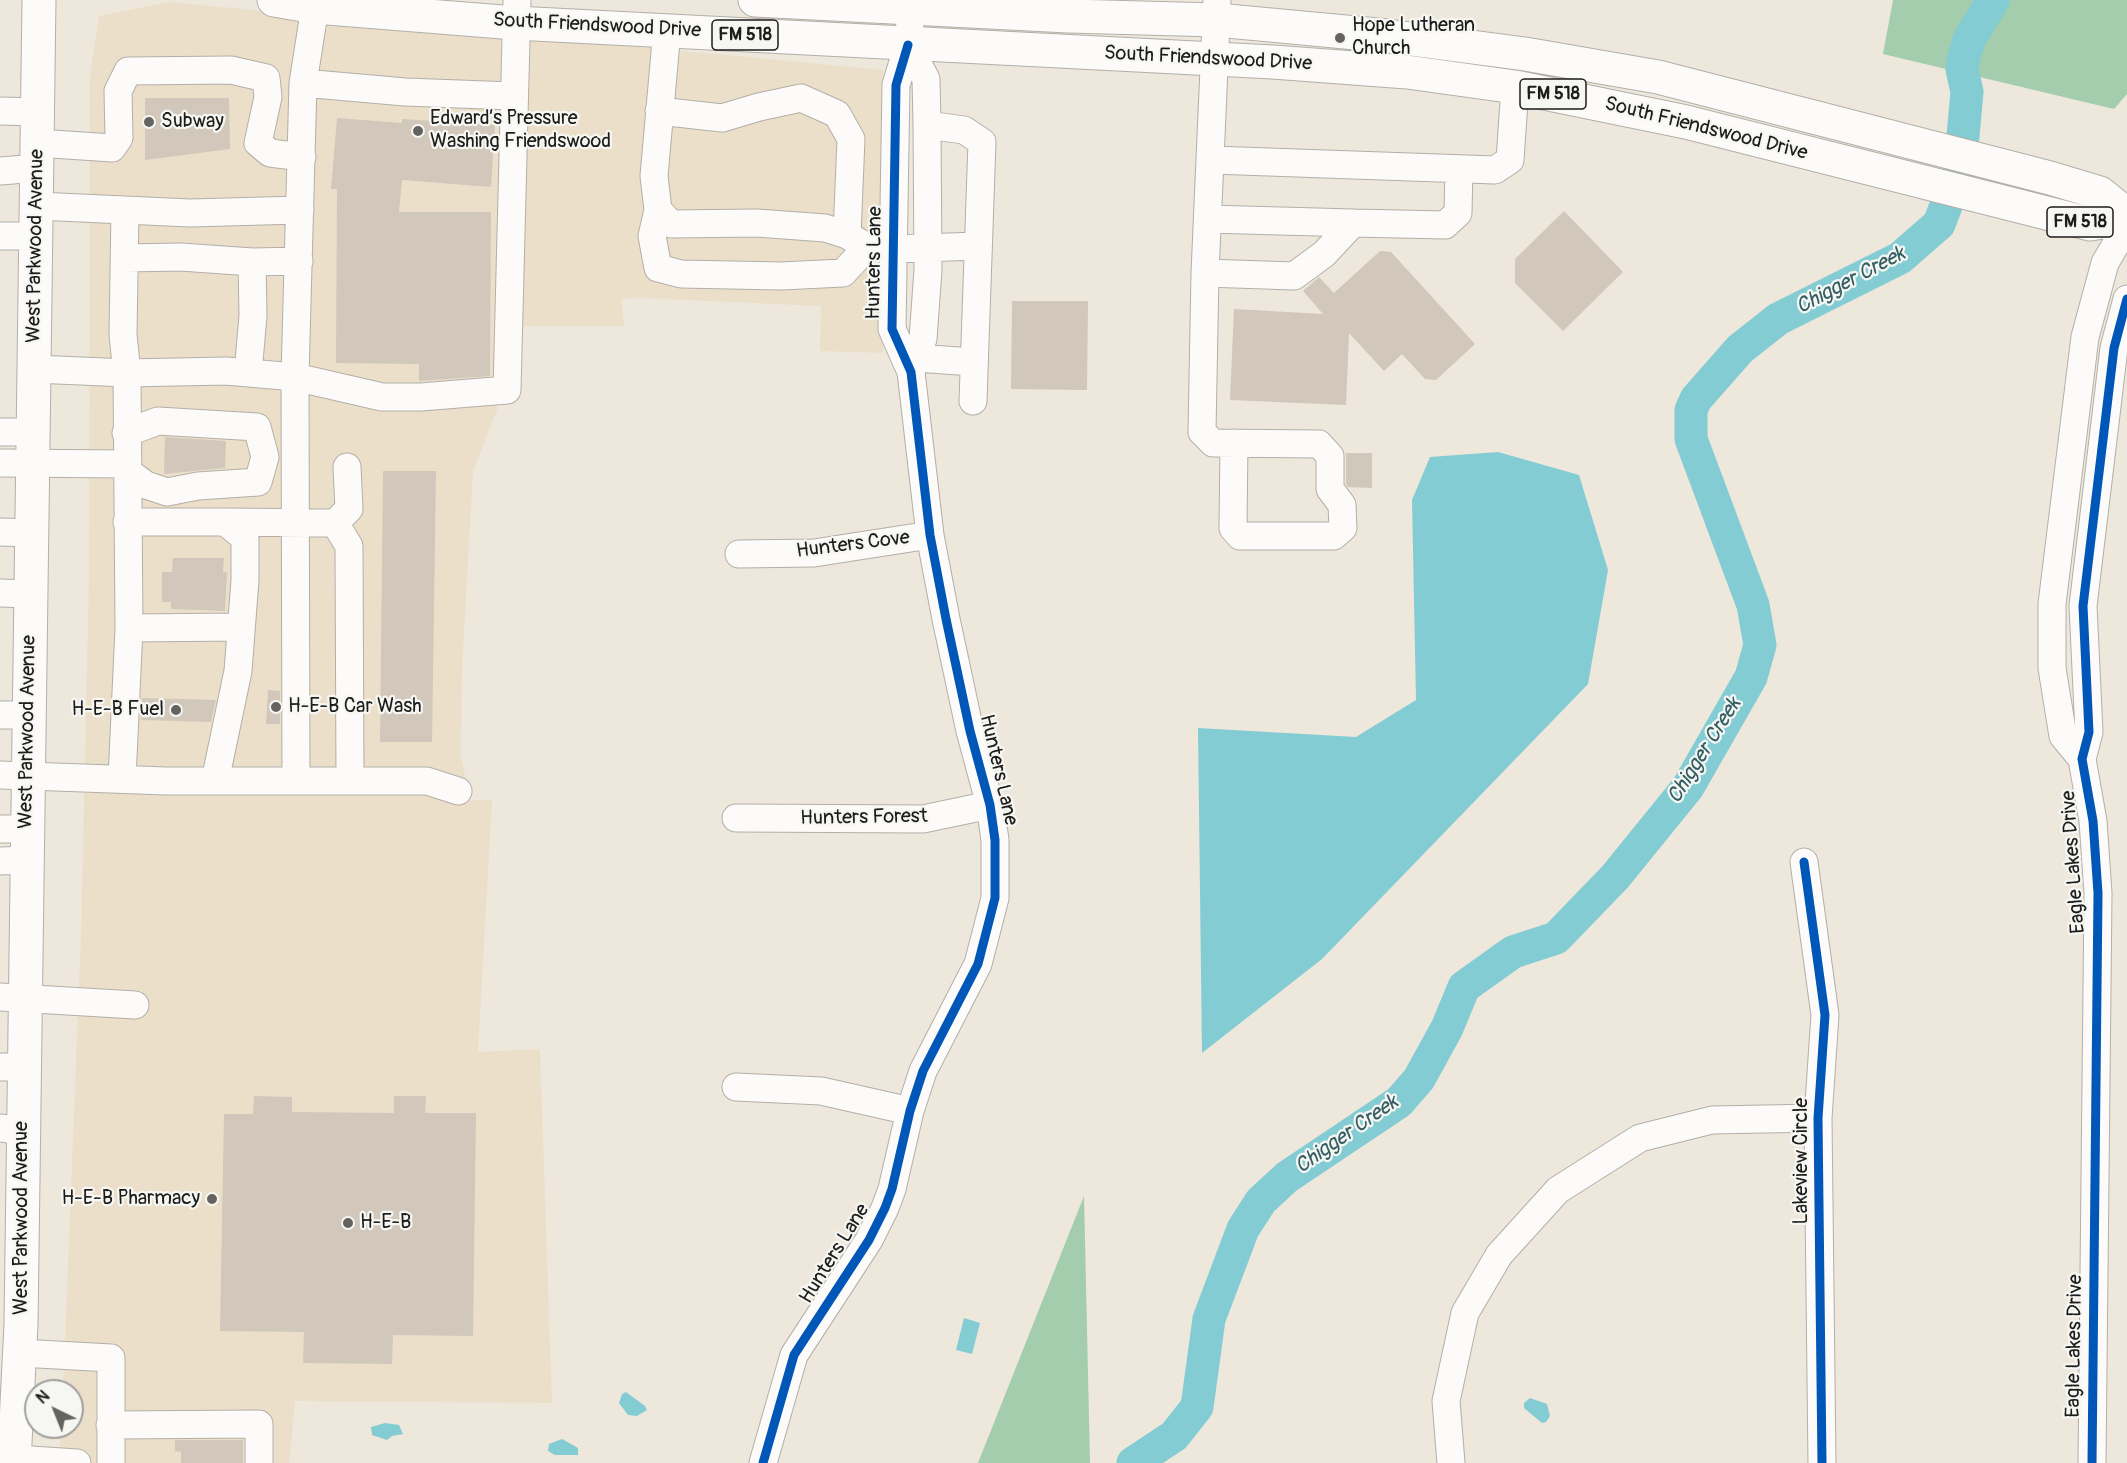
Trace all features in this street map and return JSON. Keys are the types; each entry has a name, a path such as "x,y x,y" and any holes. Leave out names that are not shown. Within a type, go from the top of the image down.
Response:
{"main road":[{"name":"West Parkwood Avenue","path":"15,1461 20,1353 11,1129 16,533 33,447 39,0"},
{"name":"South Friendswood Drive","path":"274,0 315,7 516,11 667,30 908,45 1216,59 1407,72 1515,87 1686,122 2090,224 2127,217"},
{"name":"South Friendswood Drive","path":"755,0 1217,10 1603,66 1738,96 2042,176 2100,193 2127,217"}],"street":[{"path":"908,45 912,4"},
{"path":"296,781 293,522 295,377 304,77 315,7"},
{"path":"1217,10 1212,160 1205,273 1202,432 1213,443 1234,443 1319,444 1330,456 1330,489 1342,505 1343,528 1334,536 1240,536 1233,528 1234,443"},
{"path":"34,369 127,373 248,373 295,377 382,397 507,390 516,11"},
{"path":"667,30 654,176 658,210 652,236 658,268 681,274 781,276 843,273 869,244"},
{"name":"Hunters Lane","path":"763,1463 794,1355 869,1240 885,1208 892,1189 910,1111 923,1071 978,964 995,898 997,867 990,805 970,731 930,535 914,365 923,339 927,247 926,79 908,45"},
{"name":"Hunters Lane","path":"908,45 896,85 869,244 892,329 914,365"},
{"path":"0,111 37,141 112,148 118,138 118,91 128,71 231,70 266,78 280,72 405,92 513,96"},
{"path":"266,78 268,97 258,143 270,153 302,157"},
{"path":"1212,160 1495,170 1510,160 1515,87"},
{"path":"659,111 722,118 759,107 801,99 837,114 851,139 869,244"},
{"path":"927,125 964,130 982,142 973,401"},
{"path":"0,171 37,141"},
{"path":"1208,219 1445,225 1458,213 1459,169"},
{"path":"0,236 36,221 125,210 190,213 300,210"},
{"path":"122,779 129,628 127,373 123,335 125,210"},
{"path":"658,210 671,224 756,223 825,228 869,244 927,247 977,246"},
{"path":"1205,273 1294,276 1324,254 1353,223"},
{"name":"Eagle Lakes Drive","path":"2082,759 2063,736 2052,668 2052,604 2085,337 2105,263 2127,225"},
{"path":"124,258 181,257 252,262 299,261"},
{"path":"248,373 253,316 252,262"},
{"name":"Eagle Lakes Drive","path":"2092,1463 2098,893 2093,822 2082,759 2089,732 2083,606 2114,348 2127,299"},
{"path":"914,365 973,362"},
{"path":"0,432 33,447 127,468 146,485 167,492 198,486 258,482 265,457 256,427 158,421 126,434"},
{"path":"0,463 33,447"},
{"path":"127,522 335,523 349,509 347,467"},
{"path":"215,781 238,671 245,580 245,538 225,522"},
{"path":"335,523 349,546 350,781"},
{"name":"Hunters Cove","path":"740,554 814,554 930,535"},
{"path":"129,628 241,627"},
{"path":"14,775 215,781 427,782 458,791"},
{"name":"Hunters Forest","path":"736,818 922,819 990,805"},
{"name":"Lakeview Circle","path":"1804,862 1825,1015 1818,1118 1821,1463"},
{"path":"12,997 135,1005"},
{"path":"736,1087 820,1091 910,1111"},
{"path":"1450,1463 1446,1401 1465,1313 1499,1255 1558,1191 1640,1138 1712,1120 1818,1118"},
{"path":"20,1353 111,1358 111,1463"},
{"path":"110,1425 259,1424 260,1463"},
{"path":"15,1461 77,1463"}],"shaded area":[{"path":"169,2 883,70 883,353 820,351 821,306 621,299 624,326 505,326 497,410 473,471 462,670 461,756 470,800 492,800 478,1052 540,1049 552,1403 295,1401 289,1463 59,1463 60,1439 84,1439 84,1379 63,1379 81,935 89,578 90,76 99,16"}],"green space":[{"path":"1893,0 2127,0 2127,94 2114,109 1883,54"},
{"path":"1084,1196 1090,1463 978,1463"}],"water":[{"path":"1498,452 1579,475 1608,570 1588,684 1322,959 1202,1053 1198,728 1356,737 1416,700 1412,500 1430,457"},
{"path":"964,1318 980,1323 972,1354 956,1350"},
{"path":"626,1392 647,1410 637,1416 628,1415 619,1403 622,1394"},
{"path":"1530,1398 1547,1404 1550,1416 1546,1422 1542,1423 1524,1408 1524,1403"},
{"path":"385,1423 399,1425 403,1434 392,1436 387,1440 372,1435 371,1427"},
{"path":"562,1439 578,1448 578,1455 555,1455 548,1451 549,1444"}],"building":[{"path":"145,98 229,98 230,149 145,160"},
{"path":"337,118 402,123 402,119 495,125 491,187 402,180 399,212 491,212 490,376 419,381 419,364 336,363 337,189 331,189"},
{"path":"1564,211 1623,272 1563,331 1515,283 1515,259"},
{"path":"1380,251 1391,252 1475,344 1436,380 1425,379 1402,354 1384,371 1349,333 1346,405 1230,400 1234,309 1323,314 1303,291 1319,277 1334,293"},
{"path":"1012,301 1088,301 1087,390 1011,389"},
{"path":"165,437 226,441 225,468 164,474"},
{"path":"1346,453 1372,453 1372,488 1348,487 1346,484"},
{"path":"383,471 436,471 432,742 380,742"},
{"path":"173,558 224,558 223,572 227,572 225,611 171,609 171,602 162,602 162,572 172,572"},
{"name":"H-E-B Car Wash","path":"268,690 280,691 280,724 266,724"},
{"name":"H-E-B Fuel","path":"142,698 216,700 211,722 141,720"},
{"name":"H-E-B","path":"254,1096 292,1097 292,1112 394,1113 394,1096 426,1096 425,1113 476,1113 473,1336 393,1335 392,1364 303,1363 304,1332 220,1331 224,1114 253,1114"},
{"path":"175,1440 243,1440 243,1463 181,1463 181,1452 175,1451"}],"waterway":[{"name":"Chigger Creek","path":"1133,1463 1174,1436 1197,1407 1209,1319 1243,1229 1261,1201 1287,1177 1399,1102 1419,1079 1447,1028 1464,987 1513,952 1556,938 1615,877 1688,787 1751,677 1760,645 1753,605 1691,439 1691,410 1696,399 1740,349 1778,319 1900,258 1939,224 1960,169 1967,92 1962,69 1964,57 1969,40 1993,0"}],"cycle path":[{"path":"763,1463 794,1355 869,1240 885,1208 892,1189 910,1111 923,1071 978,964 995,898 995,840 990,805 970,731 930,535 911,372 892,329 896,85 908,45"},
{"path":"2092,1463 2098,893 2093,821 2082,759 2089,732 2083,606 2114,348 2127,299"},
{"path":"1804,862 1825,1015 1818,1118 1822,1463"}],"place":[{"name":"Hope Lutheran Church","path":"1340,38"},
{"name":"Subway","path":"149,122"},
{"name":"Edward’s Pressure Washing Friendswood","path":"418,131"},
{"name":"H-E-B Car Wash","path":"276,707"},
{"name":"H-E-B Fuel","path":"176,710"},
{"name":"H-E-B Pharmacy","path":"212,1199"},
{"name":"H-E-B","path":"348,1223"}]}
